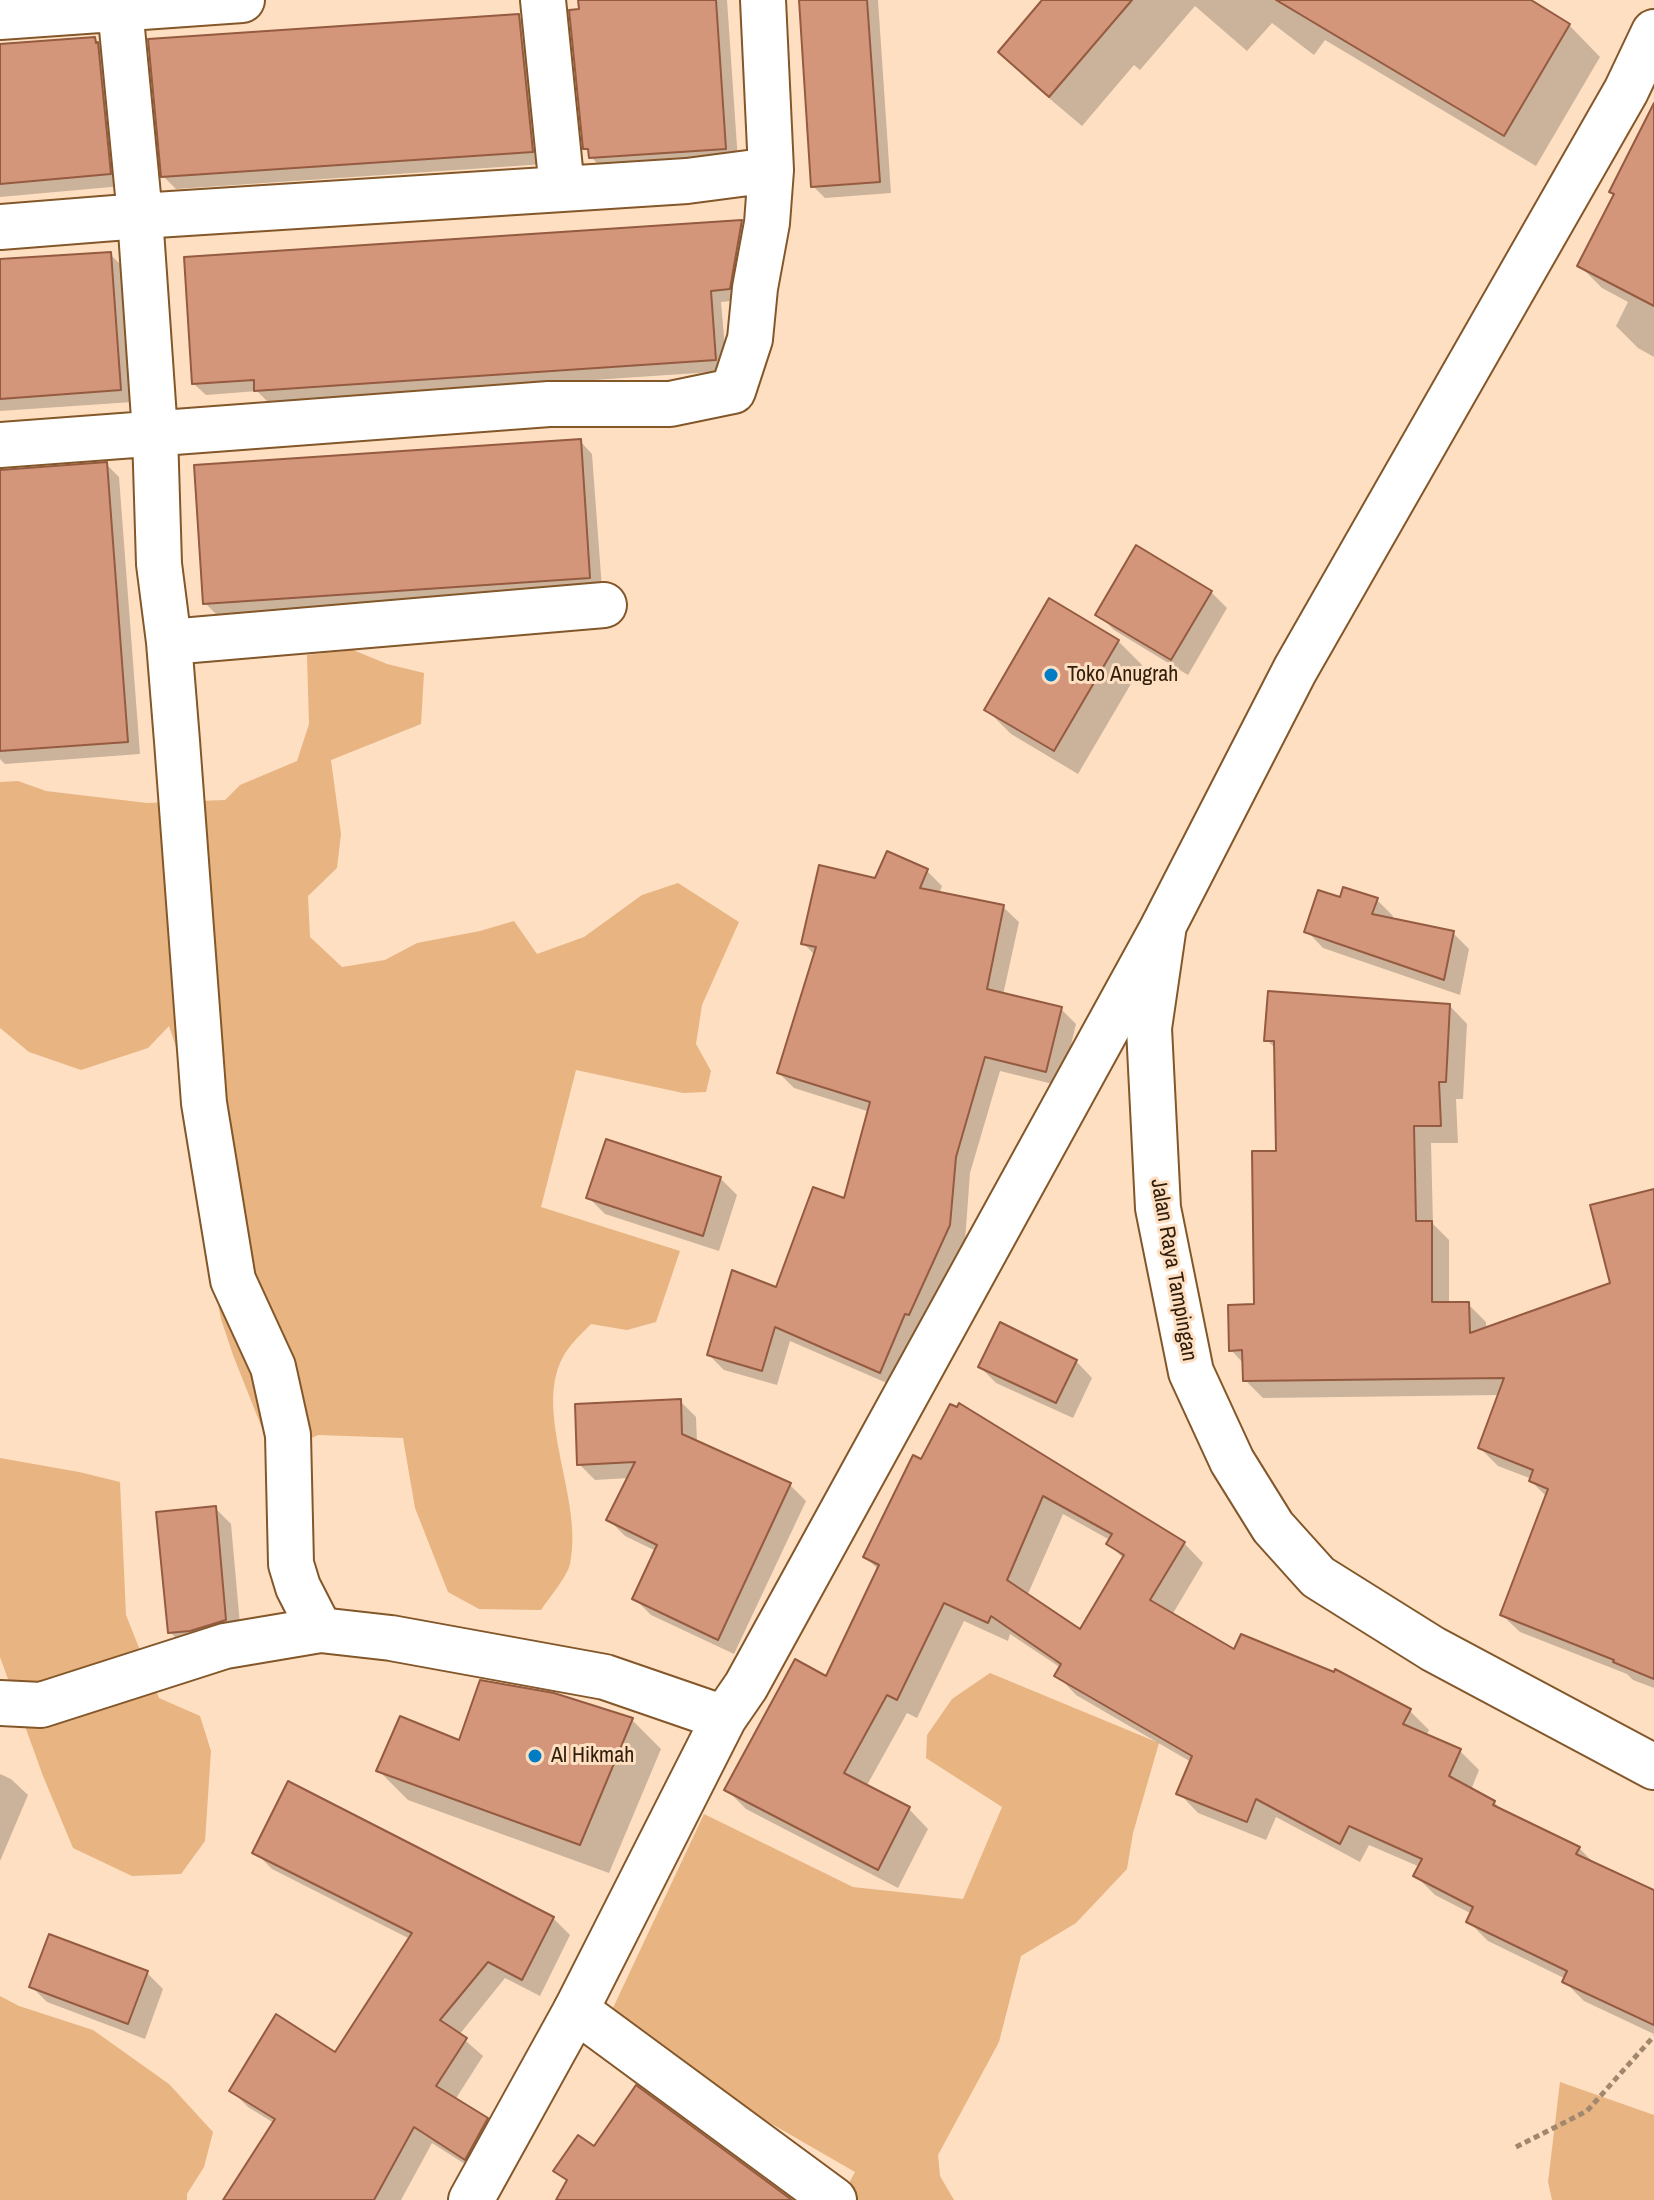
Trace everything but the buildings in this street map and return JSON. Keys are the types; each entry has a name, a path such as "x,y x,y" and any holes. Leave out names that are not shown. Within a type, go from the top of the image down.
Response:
{"street":[{"path":"0,17 242,0"},
{"path":"543,0 562,189"},
{"path":"0,445 549,404 670,404 733,391 750,339 755,288 767,223 771,170 763,0"},
{"path":"120,8 140,216 155,433 159,564 169,642 204,1103 233,1280 273,1367 288,1435 291,1564 298,1587 320,1630"},
{"path":"471,2200 576,2010 724,1718 746,1686 1164,925 1295,670 1626,91 1654,32"},
{"path":"0,227 687,181 771,170"},
{"path":"169,642 604,605"},
{"name":"Jalan Raya Tampingan","path":"1164,925 1149,1028 1158,1208 1191,1372 1232,1461 1273,1527 1318,1577 1433,1649 1654,1767"},
{"path":"0,1703 41,1705 225,1646 320,1630 391,1638 605,1677 724,1718"},
{"path":"576,2010 834,2200"}],"path":[{"path":"1516,2147 1587,2111 1654,2036"}],"shaded area":[{"path":"353,650 387,664 424,673 421,724 331,760 341,834 337,868 308,896 310,937 342,967 385,960 417,943 514,921 537,954 584,937 642,895 678,883 739,922 702,1005 696,1044 711,1071 706,1092 683,1093 576,1070 541,1207 680,1251 656,1322 627,1330 591,1324 560,1363 554,1385 553,1409 573,1540 568,1569 541,1610 479,1609 448,1592 415,1508 403,1438 318,1435 273,1456 221,1319 212,1274 191,1091 169,1026 148,1048 81,1070 29,1052 0,1028 0,782 18,781 46,791 147,803 225,800 240,785 297,761 309,724 307,655"},
{"path":"0,1458 120,1482 126,1615 159,1698 200,1716 211,1751 205,1841 181,1874 132,1876 73,1848 0,1657"},
{"path":"990,1673 1159,1743 1133,1833 1127,1869 1076,1923 1021,1956 999,2042 938,2155 940,2176 954,2200 840,2200 855,2172 661,2060 612,2010 704,1814 853,1887 963,1899 1002,1807 926,1758 927,1735 952,1699"},
{"path":"0,1996 19,2006 93,2030 169,2084 213,2132 204,2167 187,2194 187,2200 0,2200"},
{"path":"1560,2082 1654,2115 1654,2200 1552,2200 1548,2182"}],"place":[{"name":"Toko Anugrah","path":"1051,675"},
{"name":"Al Hikmah","path":"535,1756"}]}
